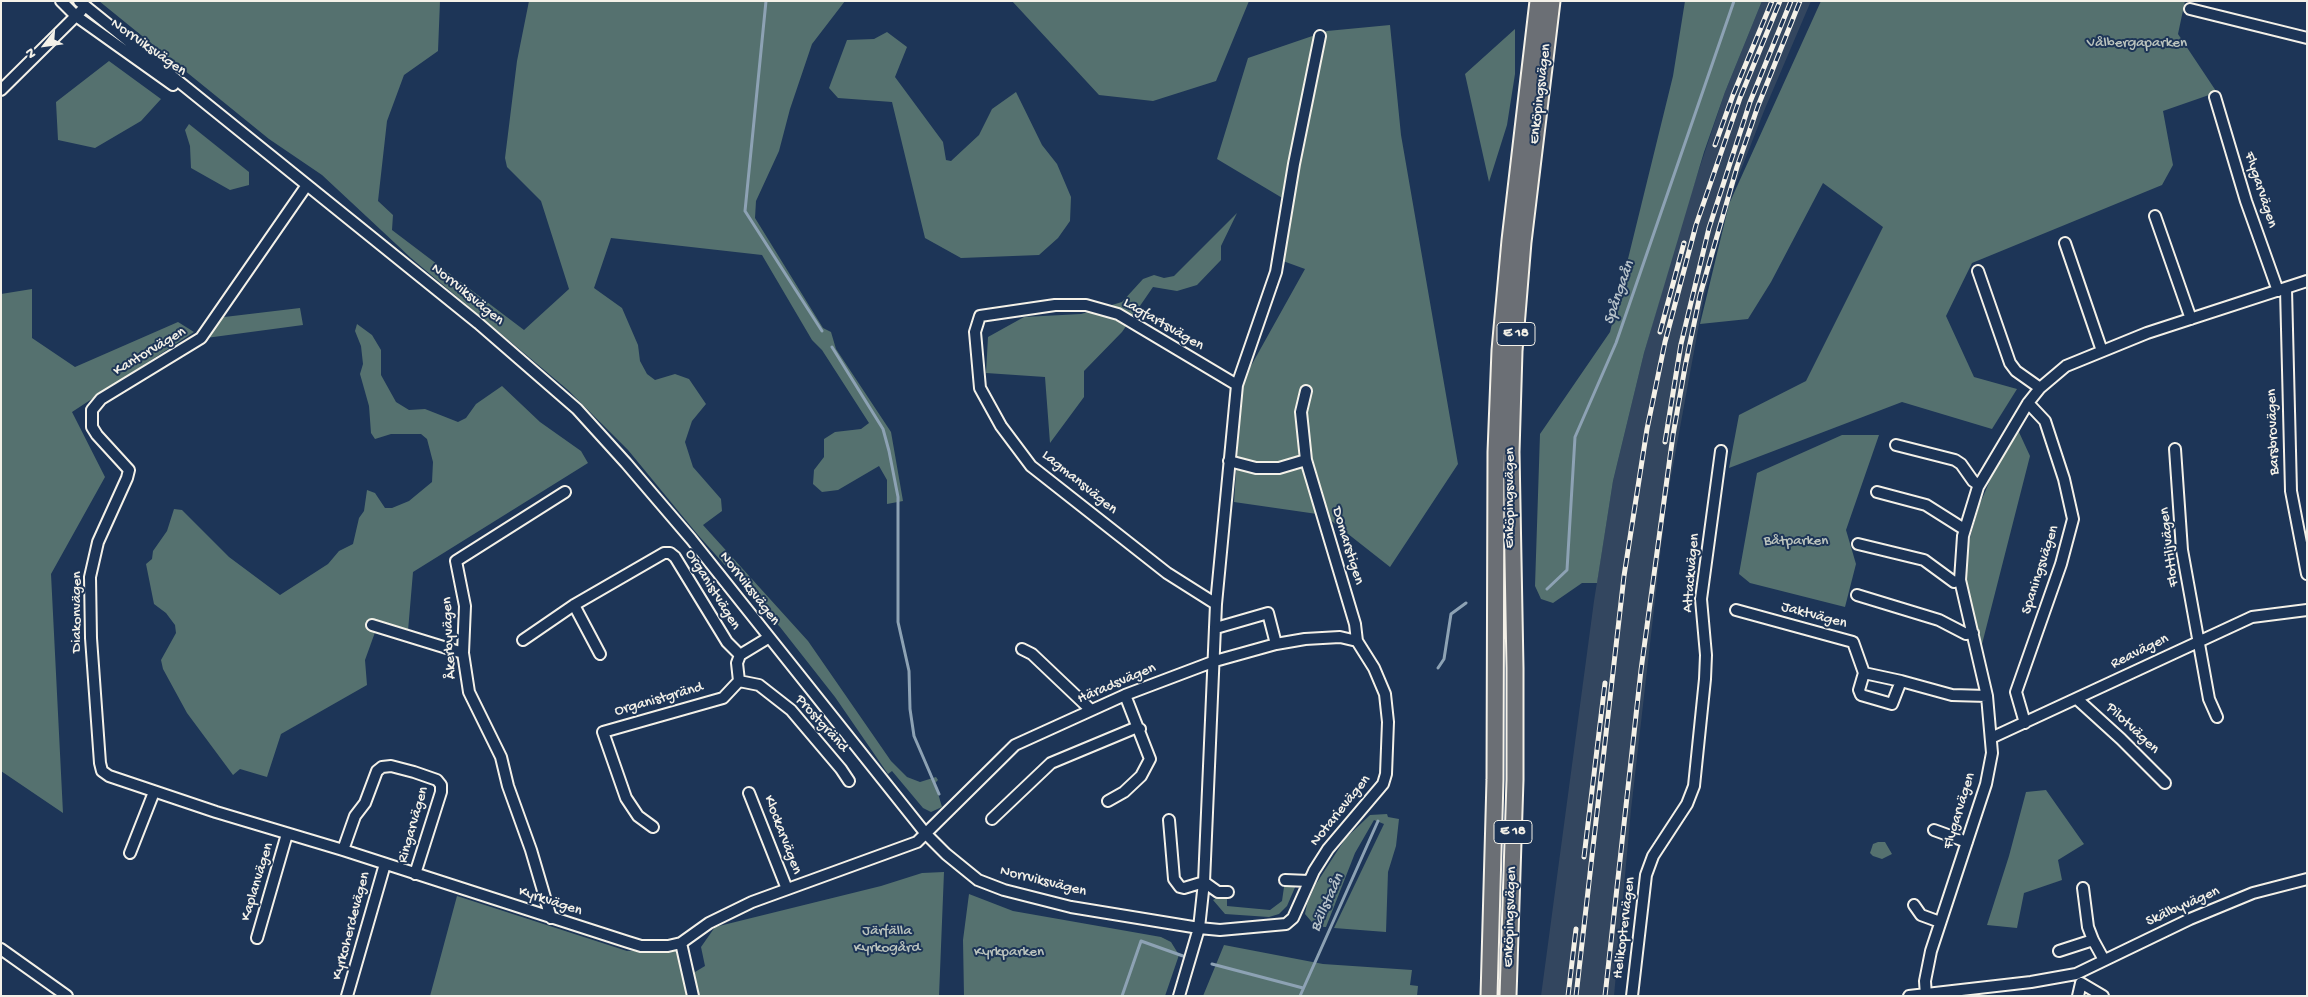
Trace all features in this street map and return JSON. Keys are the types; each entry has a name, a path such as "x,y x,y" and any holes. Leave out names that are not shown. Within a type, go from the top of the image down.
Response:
{"highway":[{"name":"Enköpingsvägen","path":"1489,996 1495,780 1496,452 1500,350 1510,240 1538,1"},
{"name":"Enköpingsvägen","path":"1508,996 1515,780 1511,461 1514,351 1523,242 1552,1"}],"street":[{"name":"Norrviksvägen","path":"61,1 76,16 228,121"},
{"name":"Norrviksvägen","path":"1,90 76,16 84,3 478,323 577,410 626,463 691,539 926,834 946,854 978,880 1004,890 1071,907 1199,928"},
{"path":"2190,9 2307,38"},
{"path":"1179,996 1199,928 1204,882 1216,604 1228,461 1237,385 1276,272 1320,36"},
{"name":"Flygarvägen","path":"2215,97 2246,200 2282,290"},
{"name":"Kantorvägen","path":"92,417 92,410 101,399 201,338 307,185"},
{"path":"2155,216 2190,319"},
{"path":"2065,243 2102,351"},
{"path":"1978,271 2010,363 2016,371 2040,388"},
{"name":"Flygarvägen","path":"1926,995 1925,981 1931,951 1986,784 1992,753 1988,696 1960,580 1964,529 1979,485 2028,403 2040,388 2066,366 2147,333 2307,281"},
{"name":"Barsbrovägen","path":"2282,290 2291,491 2307,574"},
{"name":"Lagfartsvägen","path":"980,316 1055,305 1086,305 1118,314 1237,385"},
{"name":"Lagmansvägen","path":"980,316 975,332 980,388 1001,426 1031,466 1167,573 1216,604"},
{"name":"Domarstigen","path":"1306,391 1301,412 1306,460 1355,624 1357,640"},
{"name":"Spaningsvägen","path":"2025,722 2016,692 2061,564 2073,519 2064,479 2045,421 2028,403"},
{"name":"Diakonvägen","path":"92,417 92,427 97,435 128,470 127,478 98,542 90,577 91,638 100,763 102,771 109,776 154,792"},
{"path":"1896,445 1955,460 1961,464 1973,481 1979,485"},
{"name":"Flottiljvägen","path":"2175,449 2182,550 2209,700 2217,717"},
{"name":"Attackvägen","path":"1703,698 1706,655 1701,599 1721,451"},
{"path":"1228,461 1256,468 1279,468 1306,460"},
{"name":"Åkerbyvägen","path":"551,918 531,850 508,786 502,757 469,692 463,652 465,606 456,561 565,492"},
{"path":"1877,492 1926,505 1964,529"},
{"path":"1858,544 1924,560 1954,582 1960,580"},
{"name":"Organistvägen","path":"523,640 574,605 656,556 670,552 675,557 727,642 740,655"},
{"path":"1857,595 1939,620 1966,634 1972,634"},
{"path":"574,605 600,654"},
{"name":"Jaktvägen","path":"1736,610 1853,642 1864,673 1859,690 1861,695 1892,704 1901,681"},
{"name":"Reavägen","path":"1991,738 2252,617 2307,610"},
{"path":"1216,628 1268,613 1276,644"},
{"path":"372,625 463,652"},
{"name":"Häradsvägen","path":"926,834 1014,744 1125,695 1215,661 1276,644 1305,639 1340,637 1357,640"},
{"path":"739,681 737,663 740,655 768,638"},
{"name":"Notarievägen","path":"1199,928 1220,930 1274,927 1286,924 1293,918 1309,881 1328,849 1384,784 1388,722 1386,699 1374,668 1357,640"},
{"path":"1022,649 1032,654 1091,710"},
{"path":"1864,673 1952,695 1988,696"},
{"name":"Prostgränd","path":"739,681 759,686 791,710 849,781"},
{"name":"Organistgränd","path":"654,827 638,816 626,798 603,732 723,698 739,681"},
{"path":"1108,801 1124,792 1141,776 1150,759 1140,729 1125,695"},
{"name":"Helikoptervägen","path":"1632,996 1646,875 1653,856 1691,796 1700,738 1703,698"},
{"name":"Pilotvägen","path":"2077,699 2165,783"},
{"path":"992,819 1050,762 1135,728 1140,729"},
{"name":"Ringarvägen","path":"343,850 355,816 366,803 377,771 382,767 391,766 437,780 441,785 442,792 415,874"},
{"path":"130,853 154,792"},
{"name":"Kyrkvägen","path":"154,792 343,850 641,946 658,947 681,943 729,912 917,842 926,834"},
{"name":"Klockarvägen","path":"749,793 787,889"},
{"path":"1169,820 1174,879 1180,887 1184,888 1204,882"},
{"path":"1934,830 1967,842"},
{"name":"Kaplanvägen","path":"257,938 288,834"},
{"name":"Kyrkoherdevägen","path":"347,996 384,864"},
{"path":"1285,880 1309,881"},
{"name":"Skälbyvägen","path":"1909,996 2079,978 2104,960 2190,919 2253,893 2307,880"},
{"path":"1204,882 1218,892 1228,892"},
{"path":"2083,888 2088,927 2092,940 2104,960"},
{"path":"1914,905 1920,915 1940,922"},
{"path":"2059,951 2092,940"},
{"path":"681,943 693,996"},
{"path":"1,949 67,995"},
{"path":"2078,996 2079,978"},
{"path":"2079,978 2102,996"}],"shaded area":[{"path":"1762,1 1811,1 1764,111 1728,203 1704,297 1666,504 1631,810 1614,996 1541,996 1594,601 1613,481 1644,353 1685,211 1725,92"}],"green space":[{"path":"99,1 440,1 438,51 404,75 387,121 378,201 393,215 392,230 524,330 569,289 541,201 507,167 505,158 517,61 529,1 845,1 812,44 790,109 779,151 756,201 755,218 823,328 831,332 836,349 891,432 903,501 887,504 887,480 879,466 838,490 822,492 813,484 814,470 824,457 824,439 835,432 861,429 869,423 822,350 812,340 762,255 611,238 594,288 622,308 638,345 640,361 647,374 655,380 675,374 689,379 706,404 692,421 685,442 693,467 721,499 722,511 703,525 808,641 891,761 907,777 920,782 936,777 938,780 935,783 942,807 931,812 923,808 892,771 888,774 835,697 780,627 698,535 628,450 568,390 411,258 322,175 269,139"},
{"path":"1012,1 1249,1 1216,81 1153,101 1099,95"},
{"path":"1685,1 1762,1 1725,92 1704,152 1644,353 1613,481 1597,583 1582,583 1553,603 1541,599 1535,586 1540,434 1610,332 1673,76"},
{"name":"Vålbergaparken","path":"1821,1 2185,1 2178,34 2216,91 2163,111 2173,165 2162,185 1972,263 1946,316 1974,377 2017,389 1992,429 1902,402 1729,468 1739,415 1806,381 1883,227 1823,183 1771,282 1748,319 1700,324 1729,204"},
{"path":"1390,25 1401,135 1458,464 1390,567 1324,515 1234,502 1242,382 1305,269 1283,261 1304,132 1295,134 1284,199 1217,159 1248,58 1327,31"},
{"path":"1515,29 1515,74 1507,125 1489,182 1465,74"},
{"path":"887,32 907,47 895,77 943,142 946,160 951,161 979,135 992,109 1016,92 1042,145 1057,164 1071,197 1070,221 1058,238 1039,255 961,258 925,238 892,102 838,98 829,88 847,40 874,39"},
{"path":"109,61 161,99 141,121 95,148 58,140 56,102"},
{"path":"189,124 249,172 249,185 230,190 191,168 190,146 185,130"},
{"path":"1237,213 1221,246 1221,260 1197,285 1177,291 1153,287 1122,332 1084,371 1084,397 1050,443 1045,377 986,373 988,337 1024,317 1081,314 1122,302 1143,279 1154,275 1164,278 1174,276"},
{"path":"32,289 32,338 75,367 178,322 194,332 72,412 105,477 51,574 63,813 1,771 1,294"},
{"path":"300,308 303,325 206,338 216,318"},
{"path":"357,324 372,335 381,350 381,375 396,402 409,410 425,409 458,422 466,418 476,404 502,386 540,422 581,451 588,463 413,572 408,631 378,624 365,660 367,685 281,734 267,777 240,769 233,775 187,713 163,669 161,660 176,633 175,625 166,613 154,604 146,564 152,559 153,551 167,531 174,509 182,510 229,557 280,595 328,564 339,551 353,544 359,518 364,511 367,490 375,493 385,508 392,508 409,501 432,482 433,462 427,439 421,434 391,434 375,439 371,433 369,406 360,374 363,364 361,346 355,331"},
{"path":"2018,430 2030,456 1981,648 1967,582 1966,552 1979,506 1996,466"},
{"name":"Båtparken","path":"1842,435 1879,435 1846,530 1856,564 1845,607 1750,583 1739,574 1757,473"},
{"path":"2046,790 2084,844 2058,860 2062,880 2024,893 2017,928 1987,925 2009,856 2026,792"},
{"path":"1387,814 1388,817 1399,819 1396,846 1388,872 1386,932 1334,928 1384,824 1374,820 1355,853 1326,927 1316,927 1305,914 1307,904 1316,884 1345,839 1370,815"},
{"path":"1885,842 1892,854 1882,859 1873,856 1870,853 1873,844"},
{"name":"Järfälla Kyrkogård","path":"944,872 939,996 693,996 695,972 705,966 701,947 715,927 881,886 922,873"},
{"path":"1292,884 1296,885 1287,906 1279,914 1269,917 1225,914 1213,900 1220,896 1227,897 1227,906 1270,910 1282,901 1284,887"},
{"name":"Kyrkparken","path":"969,894 1013,911 1161,937 1171,942 1179,955 1165,996 964,996 963,940"},
{"path":"457,896 627,951 675,948 688,991 686,996 430,996"},
{"path":"1224,945 1323,964 1412,970 1410,985 1418,986 1417,996 1203,996"}],"waterway":[{"path":"766,1 745,211 822,331"},
{"name":"Spångaån","path":"1547,589 1567,570 1575,437 1616,343 1734,1"},
{"path":"832,347 883,429 889,451 898,497 898,622 909,671 910,709 914,736 939,794"},
{"name":"Spångaån","path":"1438,668 1444,659 1451,614 1466,603"},
{"name":"Bällstaån","path":"1300,996 1378,821"},
{"path":"1122,996 1141,941 1183,956"},
{"path":"1212,964 1303,988"}],"railway":[{"path":"1715,145 1733,95 1772,1"},
{"path":"1576,996 1624,576 1647,429 1665,342 1696,225 1740,98 1780,1"},
{"path":"1665,442 1681,344 1709,228 1750,102 1791,1"},
{"path":"1605,996 1641,670 1673,435 1685,367 1700,295 1737,167 1758,106 1800,1"},
{"path":"1660,332 1684,243"},
{"path":"1584,857 1605,683"},
{"path":"1568,996 1576,929"}]}
